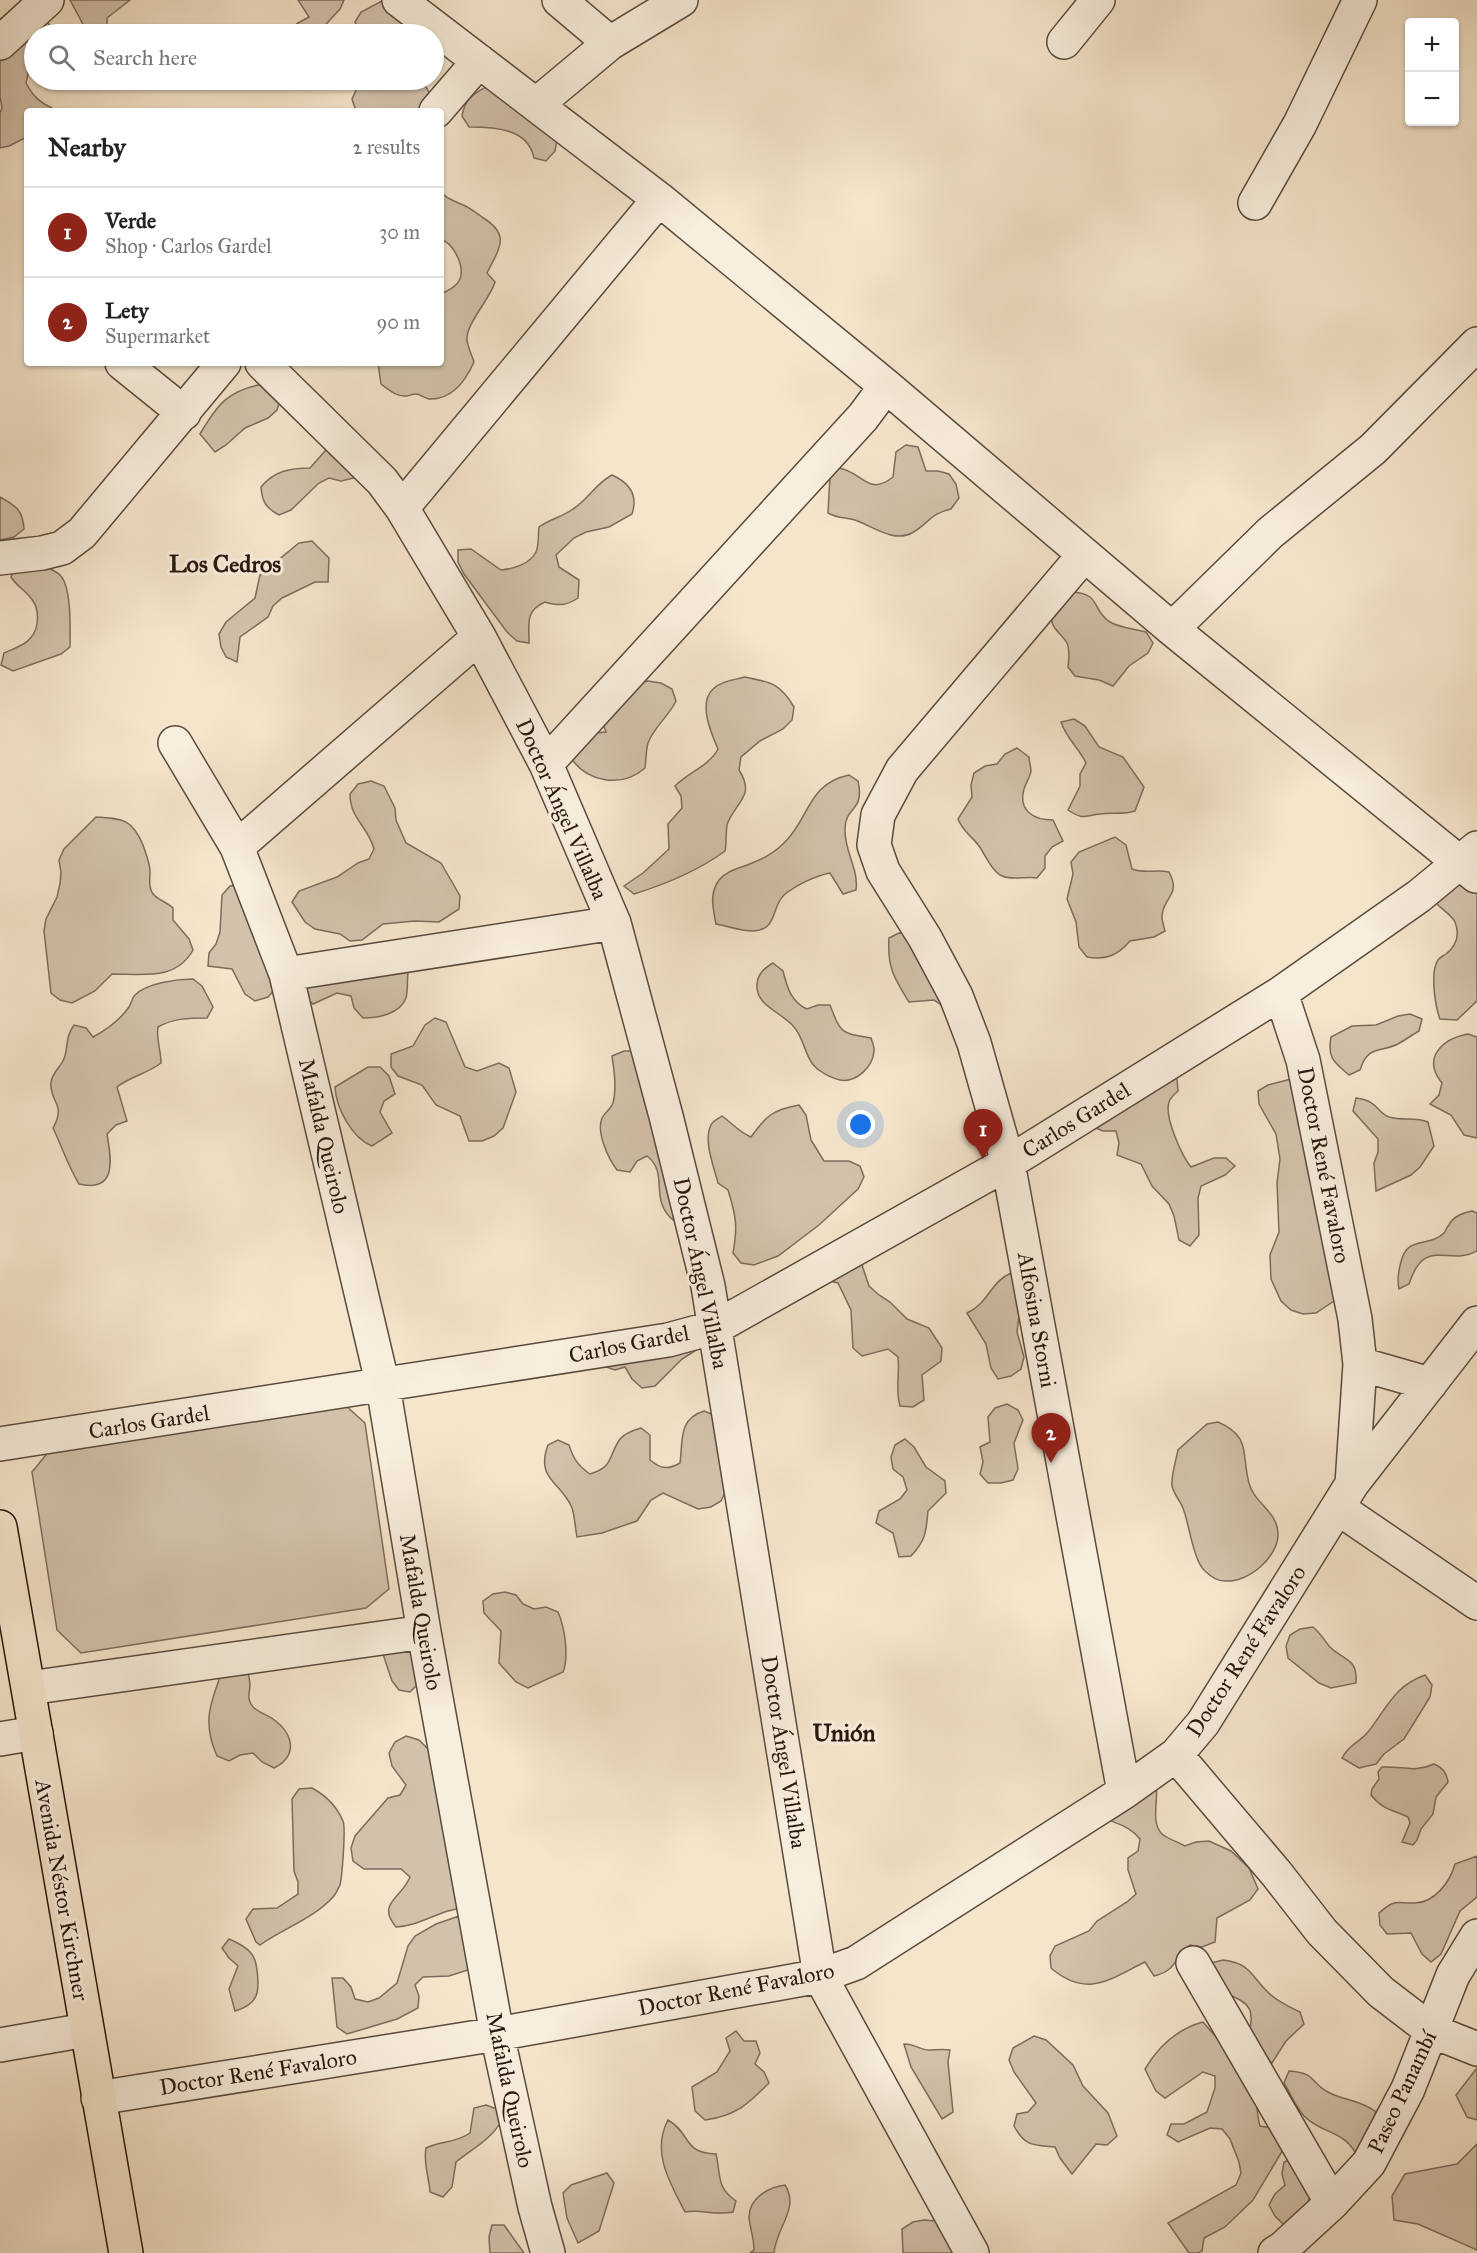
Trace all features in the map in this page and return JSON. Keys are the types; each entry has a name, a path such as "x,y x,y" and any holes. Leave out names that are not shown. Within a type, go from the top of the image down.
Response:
{"main road":[{"name":"Avenida Néstor Kirchner","path":"0,1527 126,2253"}],"street":[{"path":"0,43 47,0"},
{"path":"399,0 430,24"},
{"path":"559,0 610,43"},
{"path":"537,104 610,43 681,0"},
{"path":"1064,42 1098,0"},
{"path":"1255,203 1300,124 1360,0"},
{"path":"444,34 659,199 886,386 1172,629 1471,863"},
{"path":"439,108 479,61"},
{"path":"402,508 659,199"},
{"path":"1172,629 1270,533 1373,449 1477,344"},
{"path":"126,366 184,413"},
{"path":"0,558 62,548 82,533 222,366"},
{"name":"Doctor Ángel Villalba","path":"265,366 382,481 402,508 479,638 546,764 614,923 666,1116 708,1286 820,1976 972,2253"},
{"path":"546,764 863,417 886,386"},
{"name":"Alfosina Storni","path":"1084,555 903,770 878,815 874,845 882,871 925,938 956,996 974,1043 1008,1162 1124,1792"},
{"path":"237,847 479,638"},
{"name":"Mafalda Queirolo","path":"175,742 237,847 286,974 383,1386 424,1632 497,2034 535,2207 548,2253"},
{"name":"Carlos Gardel","path":"0,1444 668,1340 716,1327 1008,1162 1281,993 1419,896 1471,863"},
{"path":"286,974 614,923"},
{"name":"Doctor René Favaloro","path":"1281,993 1303,1060 1355,1319 1360,1364 1345,1496"},
{"name":"Doctor René Favaloro","path":"98,2098 497,2034 820,1976 856,1964 1124,1792 1176,1755 1203,1723 1345,1496 1477,1323"},
{"path":"1360,1364 1430,1384"},
{"path":"1345,1496 1477,1603"},
{"path":"29,1688 424,1632"},
{"path":"0,1739 36,1733"},
{"path":"1176,1755 1276,1873 1322,1932 1381,1992 1432,2031 1477,2049"},
{"name":"Paseo Panambí","path":"1275,2253 1332,2204 1369,2163 1408,2089 1453,1975 1477,1936"},
{"path":"1193,1963 1332,2204"},
{"path":"0,2045 86,2030"}],"shaded area":[{"path":"70,0 130,0 107,18 107,24 83,24"},
{"path":"298,0 344,0 340,9 326,24 297,24 309,17"},
{"path":"382,1 394,1 409,24 356,24 361,12"},
{"path":"46,18 49,24 31,24"},
{"path":"24,27 24,90 31,90 40,101 52,108 24,108 24,138 0,148 2,108 0,37"},
{"path":"492,84 557,139 555,151 546,161 534,158 525,140 509,131 469,127 462,116 463,109 476,93"},
{"path":"356,90 428,90 430,102 429,108 355,108 352,99"},
{"path":"444,195 472,210 491,224 500,236 499,249 487,273 495,282 468,333 468,345 474,362 467,376 457,388 445,396 429,399 416,394 399,395 381,384 378,366 444,366 444,292 456,284 461,275 456,254 445,241"},
{"path":"263,384 281,397 277,410 268,418 245,428 215,452 200,434 212,415 232,395"},
{"path":"906,445 918,447 926,471 949,474 956,484 959,498 951,509 934,516 917,530 905,536 891,535 855,520 828,513 830,476 839,468 871,484 884,483 893,477 896,452"},
{"path":"338,447 352,466 354,478 341,481 329,478 319,483 291,510 279,515 268,507 262,497 261,487 271,477 296,469 310,468 326,450"},
{"path":"612,475 624,482 631,491 634,501 632,514 609,527 586,532 574,538 556,555 559,567 579,580 578,598 570,603 558,605 545,602 534,609 529,618 529,643 517,641 507,632 464,574 458,562 458,550 471,549 501,570 521,565 530,560 536,552 539,527 569,512 601,482"},
{"path":"0,497 18,509 24,529 14,537 0,540"},
{"path":"312,541 329,558 328,582 315,582 282,598 273,606 268,617 240,637 237,662 226,657 221,647 219,634 226,622 255,598 260,575 299,543"},
{"path":"38,563 58,573 64,581 70,609 70,647 61,654 13,671 1,665 4,653 21,645 33,635 37,615 36,606 31,598 11,577 15,566"},
{"path":"1071,592 1088,595 1110,622 1146,632 1153,643 1148,653 1129,666 1113,686 1099,680 1075,676 1068,667 1068,646 1053,625 1052,616"},
{"path":"745,677 761,680 779,688 794,707 792,720 783,729 760,741 741,757 739,770 744,779 745,792 728,822 725,851 681,876 634,894 624,886 643,873 669,849 668,824 682,808 681,796 675,786 709,760 718,749 707,718 706,702 709,695 720,684"},
{"path":"648,681 661,683 672,689 676,701 651,737 647,746 645,768 636,775 615,780 604,780 584,771 569,755 595,733 606,732 597,708 624,686"},
{"path":"1074,719 1085,726 1099,747 1123,757 1144,787 1135,811 1084,816 1068,810 1080,786 1080,774 1086,763 1061,722"},
{"path":"1017,748 1029,757 1031,768 1024,789 1023,803 1029,813 1034,816 1053,820 1063,841 1052,847 1045,856 1045,868 1037,878 1008,878 1000,875 991,866 958,819 972,797 971,785 974,773 985,766 997,764 1005,754"},
{"path":"849,775 858,781 859,791 857,804 848,816 845,829 856,890 843,894 830,873 824,874 800,884 784,895 767,927 761,930 748,931 716,924 713,896 719,880 730,872 761,859 777,849 793,833 817,794 835,779"},
{"path":"371,781 384,786 395,808 396,820 406,843 441,863 460,896 459,909 439,922 415,921 383,924 362,940 350,941 340,934 315,929 305,922 292,902 299,891 337,877 358,863 369,859 374,849 368,834 353,810 350,794 358,784"},
{"path":"96,817 113,818 125,822 135,830 149,862 152,893 173,908 173,920 189,939 193,950 186,960 168,971 146,975 112,974 95,991 72,1003 60,1000 51,993 44,931 46,919 57,897 61,872 59,860 64,849"},
{"path":"1115,837 1126,845 1132,869 1169,872 1173,886 1163,910 1162,919 1165,931 1154,937 1130,941 1111,956 1087,957 1079,947 1076,922 1067,899 1073,874 1071,862 1079,852"},
{"path":"1477,879 1477,1001 1457,1020 1440,1019 1436,1006 1434,972 1439,959 1446,954 1456,940 1457,931 1454,919 1435,902 1461,881"},
{"path":"243,884 276,988 268,997 255,1001 245,994 232,969 208,966 209,953 216,944 220,932 222,895 230,886"},
{"path":"899,933 924,934 944,1007 934,1000 909,1002 904,994 890,965 889,957 889,938"},
{"path":"773,963 783,971 790,993 802,1006 807,1009 818,1005 830,1005 843,1030 853,1035 871,1038 874,1048 873,1057 863,1073 852,1079 840,1080 826,1075 814,1066 798,1032 760,998 757,984 760,974"},
{"path":"400,964 408,973 406,998 399,1008 388,1014 363,1018 354,1008 351,996 337,993 313,1004 303,995 305,982 347,974 357,980 366,971"},
{"path":"193,979 202,986 213,1007 207,1018 176,1020 158,1027 161,1063 117,1087 127,1121 116,1125 107,1134 110,1163 106,1178 92,1185 79,1184 53,1128 57,1120 58,1108 52,1095 51,1082 65,1057 71,1030 74,1025 86,1028 93,1037 108,1028 121,1016 140,991 162,983"},
{"path":"1410,1014 1422,1019 1419,1031 1398,1044 1371,1053 1363,1062 1360,1070 1349,1075 1333,1059 1330,1050 1331,1037 1352,1026 1376,1025"},
{"path":"435,1018 446,1022 465,1067 477,1071 499,1063 509,1068 516,1092 503,1128 494,1136 482,1141 469,1141 460,1116 436,1105 422,1085 398,1076 391,1067 391,1054 413,1046 425,1025"},
{"path":"1468,1034 1477,1037 1477,1138 1464,1135 1451,1115 1430,1104 1439,1095 1442,1083 1434,1066 1437,1051 1450,1040"},
{"path":"624,1051 637,1051 683,1214 673,1220 662,1203 659,1178 654,1163 647,1156 637,1161 630,1172 617,1170 610,1159 602,1137 602,1118 612,1105 614,1097 615,1079 612,1056"},
{"path":"368,1067 380,1067 389,1076 395,1094 384,1101 380,1112 392,1133 372,1146 358,1136 346,1121 338,1104 335,1087"},
{"path":"1168,1071 1177,1079 1178,1091 1169,1102 1171,1126 1191,1167 1214,1158 1226,1158 1235,1166 1225,1175 1201,1186 1198,1198 1199,1235 1190,1246 1179,1240 1169,1204 1152,1186 1141,1164 1117,1155 1119,1143 1116,1131 1103,1131 1091,1126"},
{"path":"1291,1079 1337,1299 1316,1313 1303,1314 1291,1310 1281,1301 1271,1279 1270,1255 1279,1232 1277,1183 1280,1159 1276,1134 1259,1104 1258,1091 1268,1085"},
{"path":"1356,1098 1373,1104 1389,1117 1428,1122 1434,1146 1420,1167 1411,1175 1376,1191 1374,1163 1378,1152 1378,1139 1353,1111"},
{"path":"799,1105 806,1115 811,1140 824,1161 849,1161 860,1166 864,1177 858,1189 819,1225 778,1256 754,1265 741,1263 733,1253 736,1228 731,1199 728,1190 718,1183 710,1154 708,1139 711,1125 722,1116 751,1137 771,1115 782,1109"},
{"path":"1472,1211 1477,1213 1477,1251 1467,1255 1430,1256 1422,1260 1415,1269 1409,1284 1399,1289 1399,1269 1408,1248 1438,1237 1456,1217"},
{"path":"861,1262 869,1286 907,1319 929,1328 942,1348 941,1361 922,1375 924,1400 913,1407 900,1406 898,1357 888,1349 862,1356 853,1348 851,1310 838,1283 825,1280"},
{"path":"1011,1273 1016,1284 1020,1307 1017,1332 1024,1357 1021,1369 1011,1376 998,1379 991,1368 986,1344 967,1313 980,1304 998,1282"},
{"path":"704,1345 682,1359 655,1386 642,1388 632,1379 625,1367 615,1370 603,1366"},
{"path":"344,1404 365,1423 389,1589 366,1608 81,1653 57,1630 32,1472 50,1450"},
{"path":"1007,1404 1018,1410 1023,1420 1014,1443 1018,1469 1013,1480 988,1483 980,1474 983,1462 980,1447 990,1442 988,1417 995,1408"},
{"path":"704,1411 714,1415 728,1486 721,1501 711,1507 698,1509 663,1493 651,1500 637,1521 602,1533 577,1537 574,1515 568,1499 547,1473 545,1457 548,1445 558,1440 569,1445 576,1461 590,1474 607,1464 622,1437 641,1428 650,1435 650,1460 661,1467 668,1468 680,1463 683,1432 686,1425 690,1419"},
{"path":"1218,1422 1229,1428 1241,1440 1249,1483 1274,1519 1278,1533 1273,1551 1260,1567 1243,1578 1225,1581 1207,1573 1201,1566 1183,1508 1172,1486 1178,1450 1207,1424"},
{"path":"905,1439 914,1447 926,1467 945,1481 946,1493 928,1511 927,1525 920,1545 911,1556 899,1557 893,1533 876,1523 879,1511 900,1499 907,1490 903,1477 893,1469 891,1457 895,1445"},
{"path":"505,1592 516,1595 523,1604 534,1609 546,1607 558,1612 565,1642 566,1659 563,1672 528,1688 516,1682 499,1663 501,1631 484,1613 483,1601 493,1594"},
{"path":"1313,1627 1334,1651 1352,1664 1355,1668 1356,1683 1331,1688 1319,1683 1288,1658 1286,1646 1290,1635 1300,1629"},
{"path":"413,1636 419,1683 410,1692 399,1690 392,1681 383,1654"},
{"path":"226,1661 245,1661 251,1704 280,1725 289,1738 290,1751 287,1757 274,1768 262,1762 253,1753 240,1755 229,1761 217,1756 209,1730 210,1708"},
{"path":"1425,1675 1432,1685 1430,1697 1404,1739 1384,1754 1376,1764 1359,1768 1342,1758 1368,1732 1398,1692"},
{"path":"406,1736 419,1740 428,1749 439,1773 465,1908 447,1911 414,1924 396,1927 389,1912 390,1906 410,1877 401,1869 364,1869 353,1861 351,1848 355,1836 388,1798 400,1795 406,1785 392,1766 389,1753 395,1742"},
{"path":"1434,1764 1444,1771 1448,1782 1436,1797 1433,1814 1421,1829 1417,1840 1413,1845 1402,1842 1410,1823 1408,1817 1384,1807 1371,1795 1379,1779 1378,1772 1382,1767 1414,1769"},
{"path":"1156,1785 1156,1823 1162,1834 1185,1846 1209,1841 1231,1851 1249,1868 1258,1889 1250,1900 1217,1918 1215,1942 1202,1947 1190,1945 1171,1967 1162,1973 1154,1976 1145,1962 1109,1980 1087,1984 1076,1983 1051,1968 1050,1956 1055,1946 1089,1931 1097,1921 1136,1894 1128,1870 1128,1858 1138,1851 1140,1839 1125,1827 1098,1814"},
{"path":"312,1788 330,1802 343,1821 344,1842 340,1885 334,1896 317,1911 260,1945 256,1942 246,1919 253,1909 277,1908 298,1894 298,1882 294,1871 292,1799 299,1789"},
{"path":"1477,1856 1477,1897 1460,1911 1441,1954 1431,1962 1422,1954 1411,1933 1387,1934 1380,1925 1379,1913 1395,1903 1428,1900 1445,1885 1455,1864"},
{"path":"459,1916 474,1968 449,1976 423,1977 415,1985 419,1996 418,2008 397,2019 347,2034 337,2027 332,1978 343,1978 351,1987 355,1999 368,2002 379,1998 397,1983 408,1946 415,1936 436,1924"},
{"path":"229,1939 252,1954 258,1978 256,1996 253,2001 235,2011 229,1989 238,1966 222,1948"},
{"path":"1223,1960 1240,1964 1246,1968 1274,1998 1300,2012 1304,2024 1286,2041 1272,2063 1256,2052 1251,2044 1249,2036 1251,2013 1248,2006 1226,1994 1211,1963"},
{"path":"1203,2022 1251,2080 1255,2091 1260,2126 1272,2128 1284,2148 1253,2200 1225,2227 1204,2238 1202,2251 1189,2253 1168,2223 1236,2185 1241,2173 1239,2162 1230,2139 1222,2129 1210,2128 1178,2142 1167,2135 1171,2124 1184,2124 1207,2112 1215,2088 1215,2076 1203,2072 1165,2098 1156,2091 1145,2069 1169,2040 1185,2029"},
{"path":"736,2031 744,2041 756,2041 760,2053 755,2064 764,2072 769,2083 741,2108 705,2120 695,2111 692,2087 717,2072 730,2051 726,2038"},
{"path":"1034,2036 1046,2040 1073,2065 1083,2086 1108,2113 1117,2136 1107,2145 1096,2144 1072,2174 1055,2147 1031,2144 1022,2138 1014,2126 1017,2114 1028,2112 1036,2103 1014,2072 1009,2060 1013,2048"},
{"path":"904,2044 926,2050 950,2050 948,2062 953,2112 942,2119 911,2067"},
{"path":"1477,2068 1477,2120 1467,2117 1456,2095"},
{"path":"1289,2071 1305,2074 1324,2090 1363,2104 1375,2111 1379,2122 1355,2152 1344,2139 1310,2122 1304,2116 1284,2083"},
{"path":"486,2105 497,2109 502,2120 498,2127 456,2162 452,2187 443,2197 430,2192 426,2148 459,2139 470,2133 474,2108"},
{"path":"668,2120 676,2125 692,2146 705,2153 716,2154 722,2186 736,2201 733,2212 685,2212 669,2179 662,2156 663,2132"},
{"path":"1477,2144 1477,2250 1418,2224 1394,2220 1392,2196 1405,2174 1457,2164"},
{"path":"1296,2157 1308,2183 1310,2197 1296,2222 1283,2224 1269,2205 1275,2194 1285,2185 1282,2174 1284,2162"},
{"path":"607,2173 614,2183 599,2231 578,2243 567,2218 563,2193 571,2185"},
{"path":"785,2185 789,2194 789,2210 774,2253 750,2253 754,2250 749,2217 752,2204 767,2191"},
{"path":"936,2221 956,2253 903,2253 902,2229 913,2222"},
{"path":"492,2225 504,2225 524,2253 490,2253 489,2237"}],"place":[{"name":"Verde","path":"983,1159"},
{"name":"Lety","path":"1051,1463"}],"district":[{"name":"Los Cedros","path":"225,564"},
{"name":"Unión","path":"844,1733"}]}
